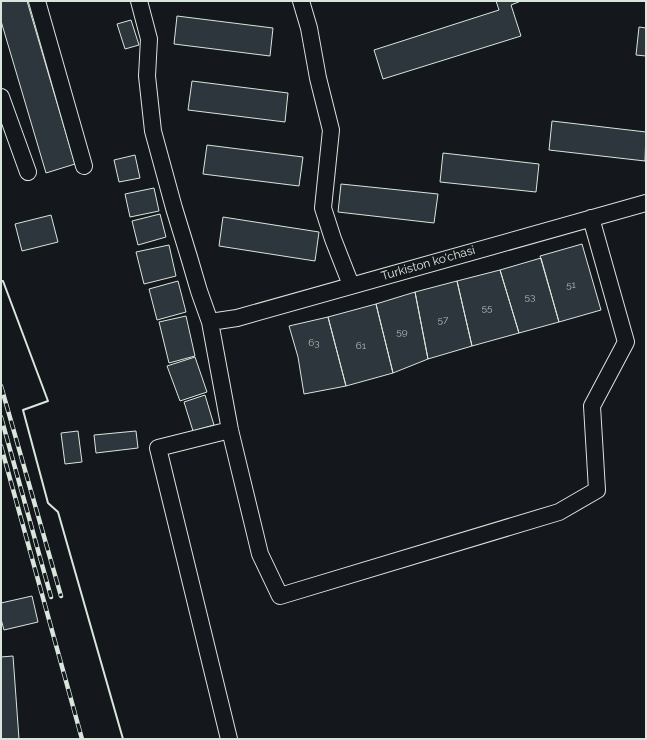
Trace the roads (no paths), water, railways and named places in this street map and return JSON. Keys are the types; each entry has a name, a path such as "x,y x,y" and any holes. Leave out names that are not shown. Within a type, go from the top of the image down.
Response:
{"street":[{"path":"37,1 84,166"},
{"path":"139,1 149,39 147,76 153,131 174,208 210,322 230,430 260,554 280,596 559,512 597,490 592,406 626,342 591,218"},
{"path":"301,1 309,28 318,78 330,130 323,208 351,285"},
{"path":"1,97 28,172"},
{"name":"Turkiston ko'chasi","path":"210,322 237,318 646,203"},
{"path":"230,430 158,448 230,739"}],"railway":[{"path":"1,386 61,596"},
{"path":"1,417 51,597"},
{"path":"1,446 82,739"}]}
